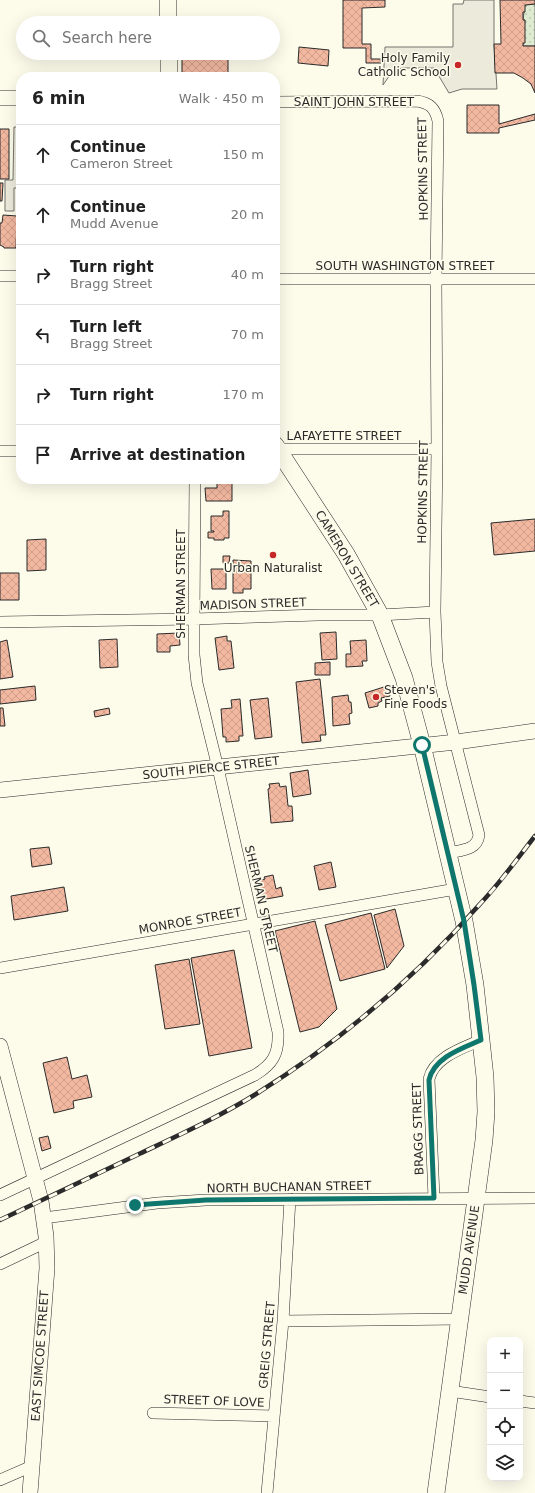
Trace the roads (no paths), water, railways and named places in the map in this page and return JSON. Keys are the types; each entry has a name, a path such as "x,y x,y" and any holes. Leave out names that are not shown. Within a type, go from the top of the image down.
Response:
{"main road":[{"path":"168,0 168,16"},
{"path":"169,60 169,72"},
{"name":"CAMERON STREET","path":"280,454 346,554 380,615 404,678 422,745 464,921 477,1007"},
{"name":"MUDD AVENUE","path":"436,1493 476,1199 486,1112 485,1077 477,1007"}],"street":[{"path":"0,98 16,98"},
{"name":"SAINT JOHN STREET","path":"280,102 417,101 431,106"},
{"name":"HOPKINS STREET","path":"431,106 436,112 438,121 435,612 437,662 480,835 476,844 472,848 448,853"},
{"path":"0,276 16,276"},
{"name":"SOUTH WASHINGTON STREET","path":"280,279 535,279"},
{"name":"LAFAYETTE STREET","path":"280,448 437,449"},
{"path":"0,451 16,450"},
{"name":"SHERMAN STREET","path":"0,1195 255,1075 266,1068 274,1060 278,1047 278,1032 254,924 197,683 194,655 195,484"},
{"name":"MADISON STREET","path":"0,622 380,615 435,612"},
{"name":"SOUTH PIERCE STREET","path":"0,790 456,742 535,731"},
{"name":"MONROE STREET","path":"0,968 456,889"},
{"name":"BRAGG STREET","path":"434,1198 430,1075 445,1058 481,1040"},
{"name":"EAST SIMCOE STREET","path":"0,1046 35,1179 44,1218 46,1242 47,1268 30,1493"},
{"name":"NORTH BUCHANAN STREET","path":"44,1218 157,1203 206,1200 535,1198"},
{"name":"GREIG STREET","path":"267,1493 283,1321 290,1199"},
{"path":"0,1264 46,1242"},
{"path":"283,1321 460,1318"},
{"path":"450,1391 487,1396"},
{"path":"523,1401 535,1403"},
{"name":"STREET OF LOVE","path":"153,1413 274,1416"},
{"path":"0,1480 32,1466"}],"railway":[{"path":"0,1220 213,1118 256,1094 317,1053 375,1007 430,957 487,896 535,836"}],"place":[{"name":"Holy Family Catholic School","path":"458,65"},
{"name":"Urban Naturalist","path":"273,555"},
{"name":"Steven's Fine Foods","path":"376,697"}]}
